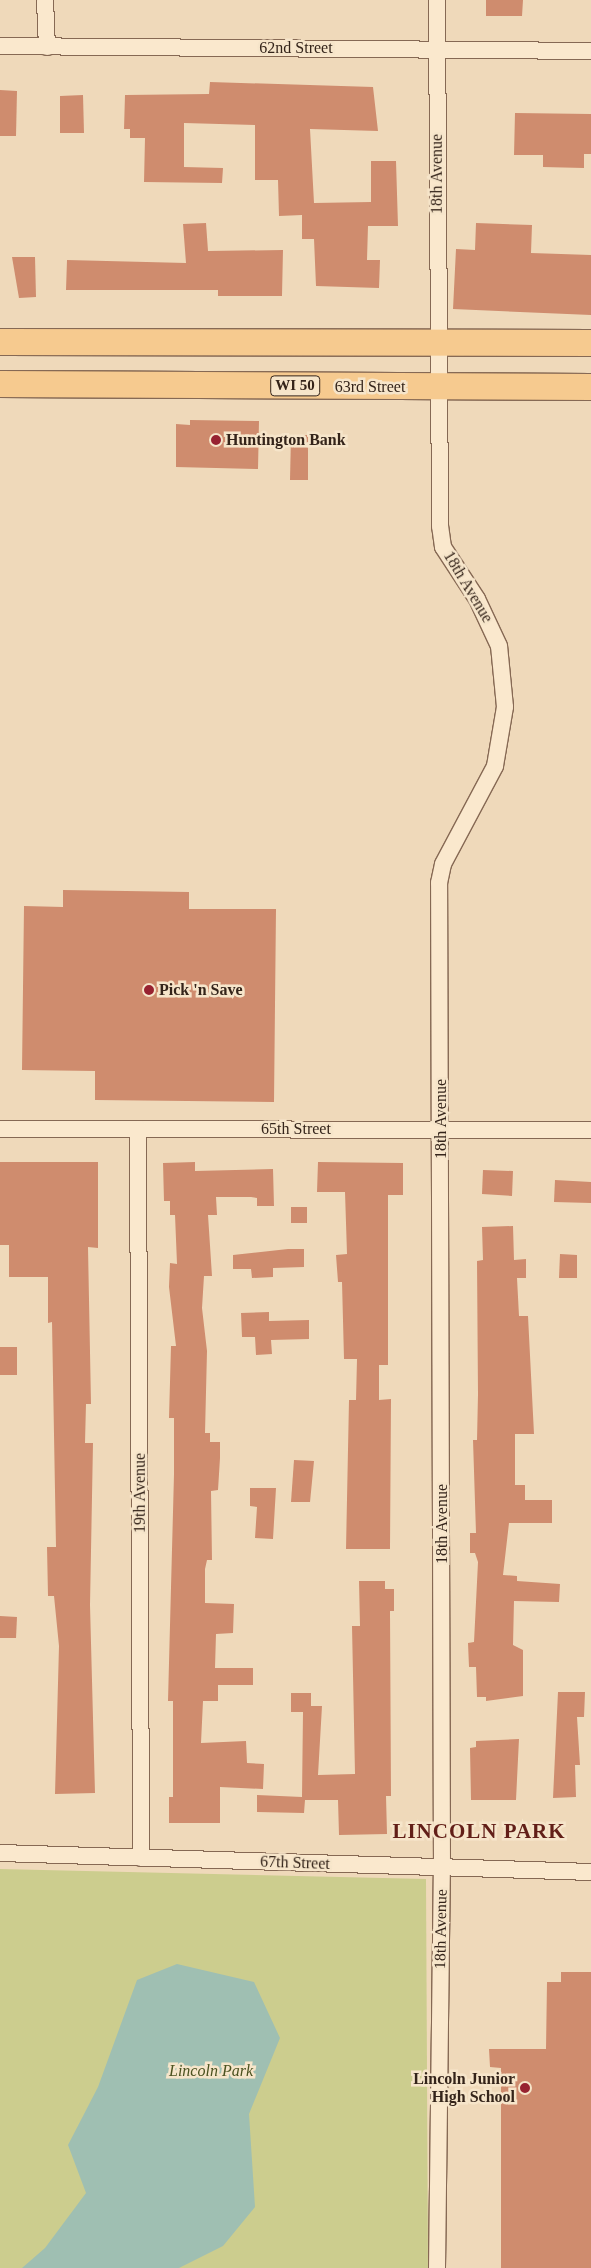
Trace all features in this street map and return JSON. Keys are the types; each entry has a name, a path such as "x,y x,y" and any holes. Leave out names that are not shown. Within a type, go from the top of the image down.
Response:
{"main road":[{"path":"0,342 591,343"},
{"name":"63rd Street","path":"0,384 591,387"}],"street":[{"path":"46,0 46,47"},
{"name":"18th Avenue","path":"437,0 437,344 443,547 493,631 504,676 505,707 495,766 443,864 439,884 442,1868 437,2268"},
{"name":"62nd Street","path":"0,46 438,48 590,51"},
{"name":"65th Street","path":"0,1129 441,1128 591,1130"},
{"name":"19th Avenue","path":"138,1129 141,1858"},
{"name":"67th Street","path":"0,1853 591,1872"}],"green space":[{"name":"Lincoln Park","path":"0,1869 426,1879 428,2268 0,2268"}],"shaded area":[{"path":"177,1964 254,1982 280,2038 249,2114 255,2207 223,2246 179,2268 22,2268 45,2248 86,2193 68,2145 98,2087 137,1980"}],"building":[{"path":"486,0 523,0 522,16 486,16"},
{"path":"210,82 373,87 378,131 310,129 314,203 371,202 371,161 396,161 398,226 368,226 367,260 380,260 379,288 316,286 314,239 302,239 302,215 279,216 278,180 255,180 255,125 184,123 184,167 223,168 222,183 144,182 145,138 130,138 130,129 124,129 125,95 209,94"},
{"path":"0,90 17,91 16,136 0,136"},
{"path":"83,95 84,133 60,133 60,96"},
{"path":"515,113 591,114 591,154 584,154 584,168 543,167 543,155 514,155"},
{"path":"206,223 208,251 283,250 282,296 218,296 218,290 66,290 67,260 186,263 183,224"},
{"path":"476,223 532,225 531,253 591,255 591,315 453,309 456,249 475,250"},
{"path":"12,257 35,257 36,297 19,298"},
{"path":"190,420 259,421 258,469 176,467 176,424 190,425"},
{"path":"291,435 308,435 308,480 290,480"},
{"name":"Pick 'n Save","path":"63,890 189,892 189,909 276,909 274,1102 95,1100 95,1071 22,1070 24,906 63,907"},
{"path":"0,1162 98,1162 98,1248 88,1247 91,1404 86,1404 85,1443 93,1443 90,1605 95,1793 55,1794 59,1646 54,1596 48,1596 47,1547 56,1547 52,1322 48,1323 48,1277 9,1277 9,1245 0,1245"},
{"path":"195,1162 195,1171 273,1169 274,1206 257,1206 257,1198 251,1197 216,1197 217,1215 208,1215 212,1276 204,1276 202,1308 207,1351 205,1433 210,1433 210,1442 220,1442 218,1490 211,1491 212,1560 207,1560 205,1569 205,1603 234,1604 233,1633 216,1634 215,1668 253,1668 253,1685 218,1685 218,1701 203,1701 201,1743 246,1741 247,1763 264,1764 263,1789 220,1787 220,1823 169,1823 169,1797 173,1797 173,1701 168,1701 174,1418 169,1418 171,1346 176,1346 169,1287 170,1263 177,1264 175,1215 170,1215 170,1201 164,1201 163,1163"},
{"path":"318,1162 403,1163 403,1195 388,1195 388,1365 379,1365 379,1400 391,1399 390,1549 346,1549 349,1400 356,1400 357,1359 344,1359 342,1282 338,1282 336,1255 347,1254 345,1192 317,1192"},
{"path":"483,1170 513,1171 512,1196 482,1194"},
{"path":"555,1180 591,1182 591,1203 554,1202"},
{"path":"291,1207 307,1207 307,1223 291,1223"},
{"path":"513,1226 514,1260 526,1259 526,1278 517,1278 519,1316 528,1316 534,1434 515,1434 515,1485 525,1485 525,1500 552,1500 552,1523 509,1523 503,1575 517,1576 517,1581 560,1584 559,1602 514,1601 513,1645 523,1650 523,1696 486,1701 486,1697 477,1697 476,1667 469,1667 468,1643 474,1642 478,1562 475,1553 470,1553 470,1533 476,1533 473,1440 477,1440 477,1261 483,1260 482,1227"},
{"path":"304,1249 304,1267 273,1268 273,1277 252,1278 251,1269 233,1269 233,1255"},
{"path":"560,1254 577,1255 577,1278 559,1278"},
{"path":"269,1312 269,1321 309,1320 309,1339 271,1340 272,1354 256,1355 255,1337 242,1337 241,1313"},
{"path":"0,1347 17,1347 17,1375 0,1375"},
{"path":"294,1460 314,1461 310,1502 291,1502"},
{"path":"250,1488 276,1488 273,1539 255,1538 257,1507 250,1506"},
{"path":"359,1581 385,1581 385,1589 394,1589 394,1611 390,1611 391,1796 386,1796 387,1834 339,1835 338,1800 305,1800 304,1813 257,1812 257,1795 302,1797 303,1712 291,1712 291,1693 311,1693 311,1706 322,1706 318,1775 355,1774 352,1626 360,1626"},
{"path":"0,1616 17,1617 16,1638 0,1638"},
{"path":"558,1692 585,1692 584,1717 577,1717 580,1765 575,1765 576,1797 553,1798"},
{"path":"519,1739 516,1800 471,1800 470,1748 476,1747 476,1741"},
{"name":"Lincoln Junior High School","path":"561,1972 591,1972 591,2268 501,2268 501,2068 490,2067 489,2049 546,2049 547,1982 561,1982"}],"place":[{"name":"Huntington Bank","path":"216,440"},
{"name":"Pick 'n Save","path":"149,990"},
{"name":"Lincoln Junior High School","path":"525,2088"}],"district":[{"name":"LINCOLN PARK","path":"479,1831"}]}
